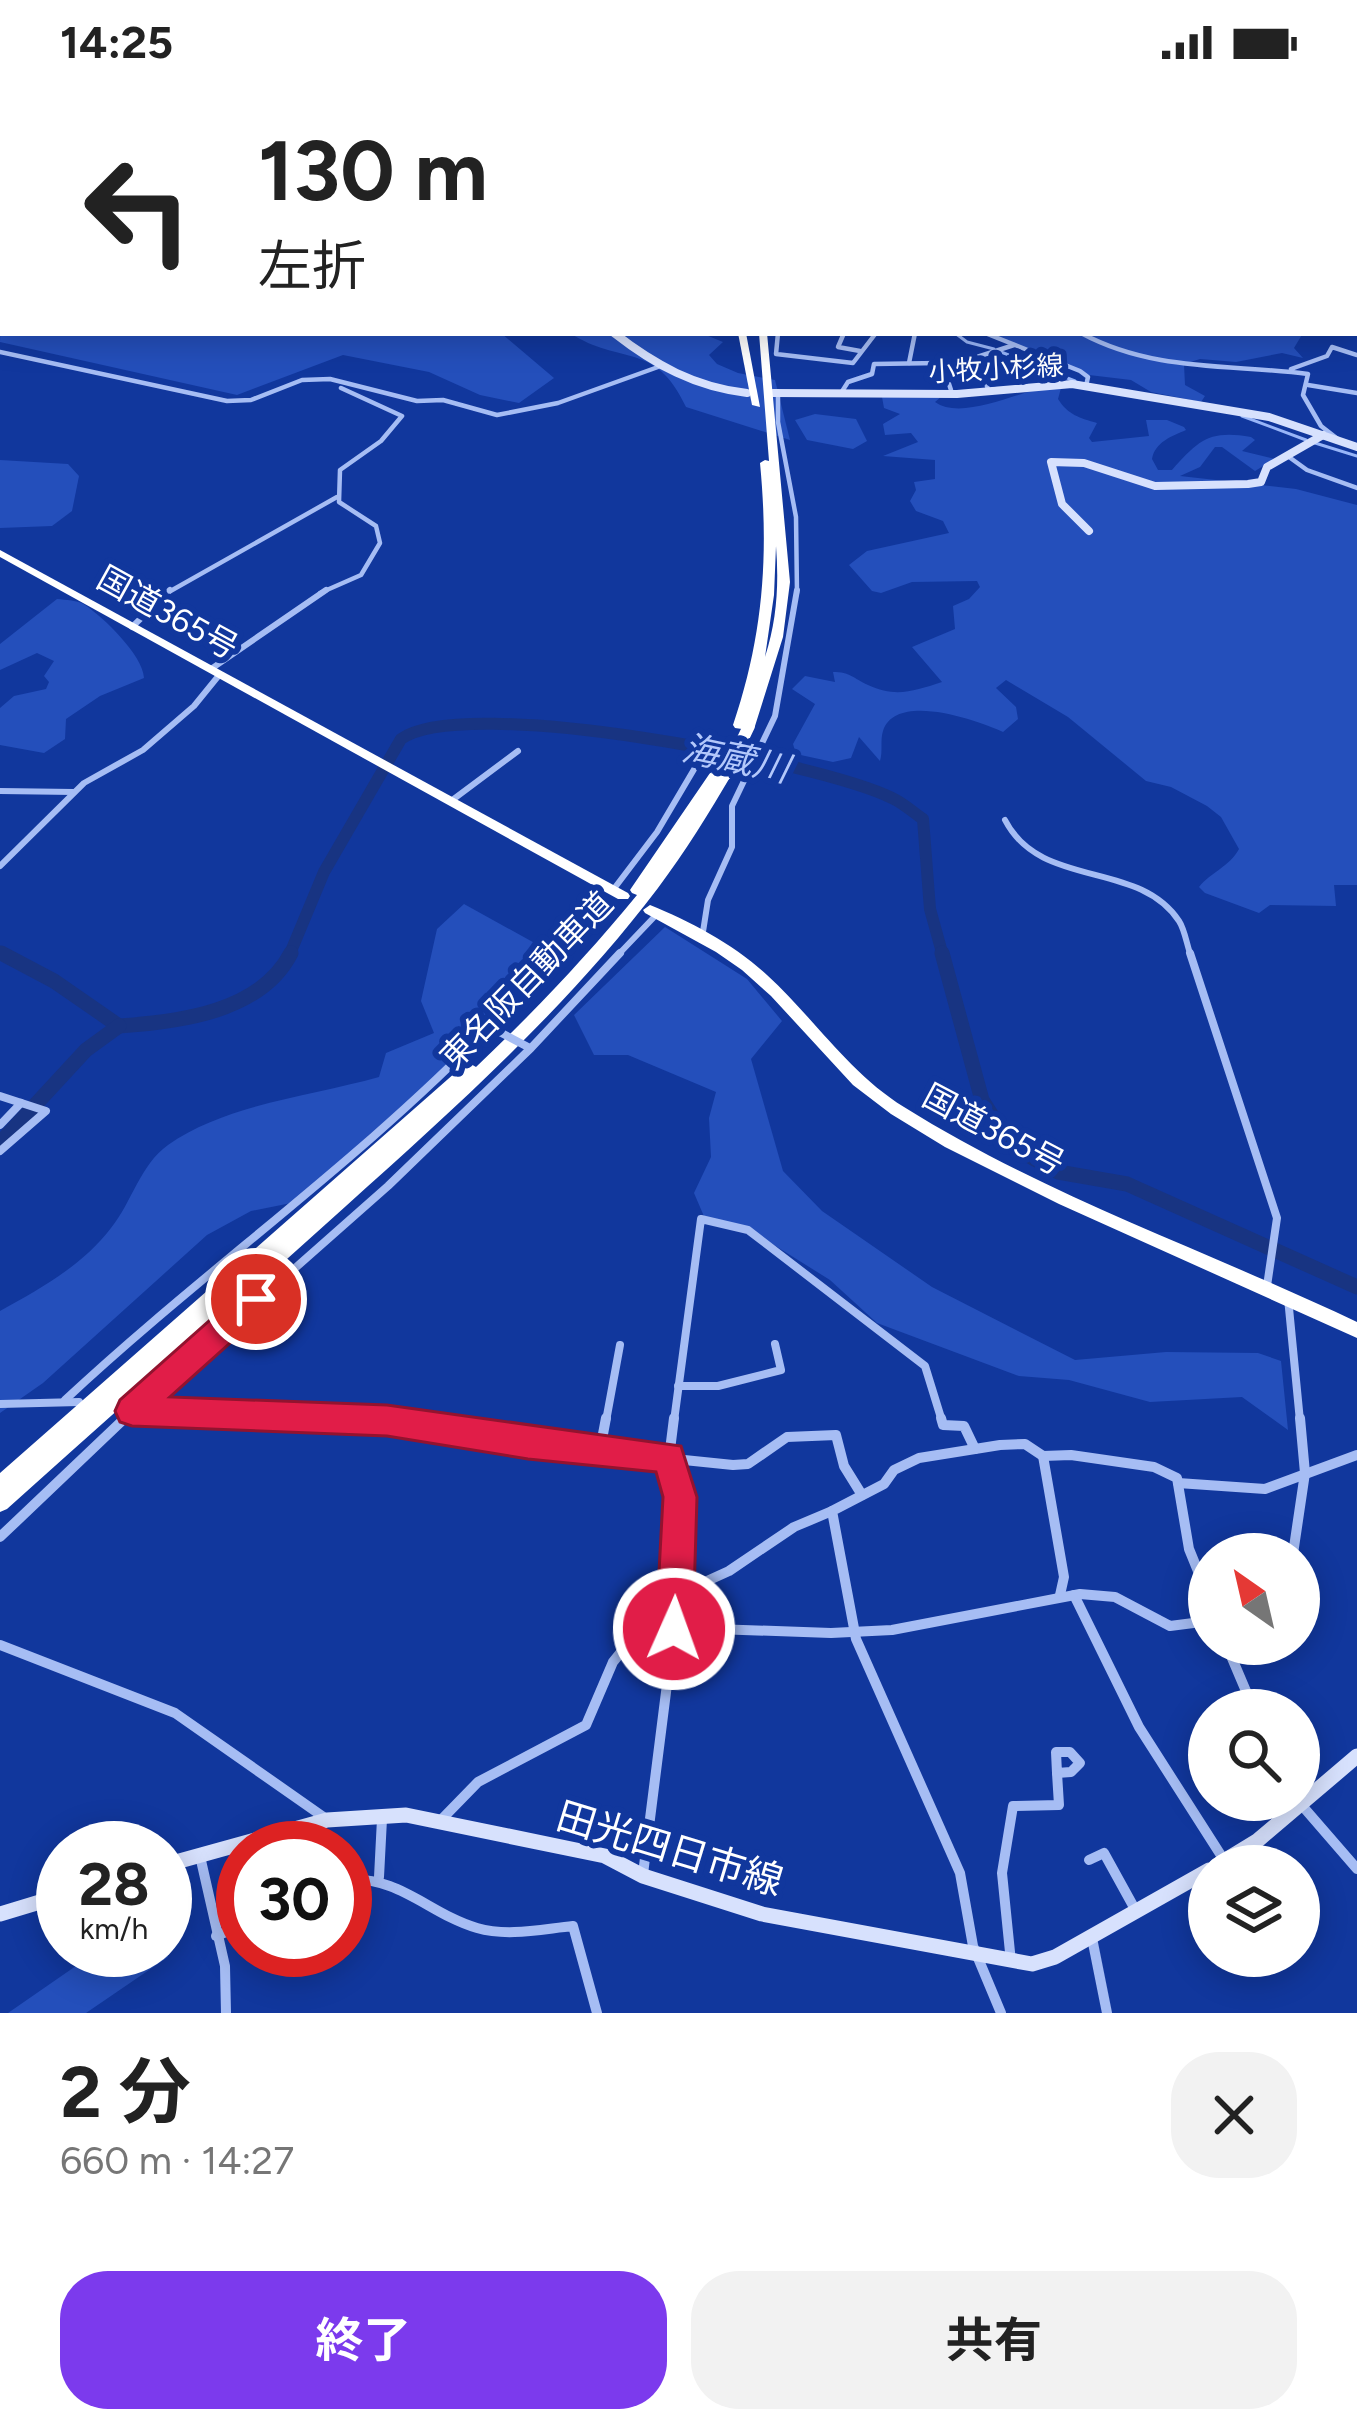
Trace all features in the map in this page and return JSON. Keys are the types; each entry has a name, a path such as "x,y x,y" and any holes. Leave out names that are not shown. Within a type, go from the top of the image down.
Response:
{"highway":[{"path":"743,336 757,405"},
{"name":"東名阪自動車道","path":"744,725 761,652 774,557 757,405 759,336"},
{"name":"東名阪自動車道","path":"0,1503 528,1027 662,877 744,725 777,637 784,582 759,336"},
{"name":"国道365号","path":"0,553 618,893"},
{"name":"東名阪自動車道","path":"0,1486 366,1163 518,1022 652,871 721,773"},
{"name":"国道365号","path":"653,912 750,968 850,1073 919,1124 1031,1186 1267,1283 1357,1330"}],"main road":[{"path":"618,336 658,368 703,387 747,393"},
{"name":"小牧小杉線","path":"776,393 989,392 1086,385 1269,417 1357,447"},
{"path":"1089,531 1061,504 1049,465 1055,459 1068,458 1099,472 1159,486 1261,482 1267,467 1323,435"},
{"name":"田光四日市線","path":"1320,1786 1357,1756"},
{"name":"田光四日市線","path":"192,1856 327,1820 382,1814 441,1820 605,1856 643,1876 762,1914 1011,1963 1055,1958 1188,1883"},
{"name":"田光四日市線","path":"1244,1845 1275,1821"},
{"path":"0,1914 36,1903"}],"street":[{"path":"778,336 776,354 853,362 873,336"},
{"path":"843,336 839,348 860,351"},
{"path":"909,363 914,336"},
{"path":"992,336 1080,371 1086,385"},
{"path":"1088,336 1132,358 1167,367 1249,372 1291,369 1312,376 1303,395 1322,427 1340,441"},
{"path":"989,392 979,355 1014,345"},
{"path":"1291,369 1328,355 1332,346 1357,355"},
{"path":"0,352 240,402 261,400 293,382 321,378 417,401 463,402 490,416 552,404 658,368"},
{"path":"841,393 848,382 872,374 873,364 1005,362"},
{"path":"942,363 951,390"},
{"path":"0,866 76,793 143,750 194,706 216,672 332,586 353,580 368,568 381,532 347,510 337,497 335,478 342,464 386,442 403,419 377,403 310,380"},
{"path":"1308,385 1357,393"},
{"path":"701,939 708,900 732,847 732,806 763,749 779,698 799,580 796,517 776,393"},
{"path":"1288,457 1306,470 1357,488"},
{"path":"132,627 176,584 337,497"},
{"path":"451,801 518,751"},
{"path":"618,893 696,766 750,775"},
{"path":"0,791 76,793"},
{"path":"1005,820 1019,845 1044,862 1063,870 1090,872 1153,896 1179,921 1272,1200 1276,1233 1263,1262 1267,1283"},
{"path":"0,1537 126,1410 388,1186 529,1048 653,912"},
{"path":"64,1400 193,1285 436,1088 490,1026 529,1048"},
{"path":"0,1096 44,1110 0,1151"},
{"path":"0,1124 22,1103"},
{"path":"643,1876 674,1629 680,1497 669,1458 701,1219 748,1230 925,1366 943,1425 964,1426 975,1449"},
{"path":"1288,1296 1305,1473 1296,1533"},
{"path":"678,1386 718,1386 782,1370 775,1344"},
{"path":"600,1450 620,1346"},
{"path":"0,1404 79,1402"},
{"path":"126,1410 387,1420 600,1450 748,1464 788,1437 836,1435 844,1466 862,1495"},
{"path":"674,1629 697,1586 729,1571 794,1527 884,1484 899,1466 975,1449 1024,1444 1043,1456 1071,1454 1117,1466 1171,1472 1178,1483 1188,1543"},
{"path":"1178,1483 1259,1490 1357,1455"},
{"path":"1043,1456 1064,1577 1060,1595"},
{"path":"832,1511 855,1633 960,1873 973,1946 1001,2013"},
{"path":"441,1820 478,1782 586,1725 608,1669 641,1634 674,1629 855,1633 948,1622 1060,1595 1108,1596 1167,1628 1188,1625"},
{"path":"1074,1595 1139,1727 1205,1845"},
{"path":"0,1645 176,1713 327,1820"},
{"path":"1011,1963 1002,1873 1013,1806 1059,1805 1057,1773"},
{"path":"380,1877 382,1814"},
{"path":"1316,1821 1357,1869"},
{"path":"1089,1860 1104,1853 1137,1912"},
{"path":"200,1854 216,1936"},
{"path":"372,1878 380,1877 482,1930 573,1926 597,2013"},
{"path":"1092,1938 1107,2013"},
{"path":"225,1977 226,2013"}],"shaded area":[{"path":"0,336 505,336 554,378 519,403 480,395 429,372 343,355 237,395 0,342"},
{"path":"575,336 708,336 723,342 709,355 717,364 775,380 790,440 686,407 674,386 649,363"},
{"path":"996,336 1301,336 1294,348 1303,358 1282,353 1236,362 1200,359 1184,364 1185,385 1205,396 1201,402 1151,392 1131,380 1089,375"},
{"path":"1042,388 1061,388 1058,399 1066,409 1097,423 1089,438 1092,442 1149,436 1146,420 1167,420 1184,427 1157,448 1152,459 1158,470 1172,470 1215,436 1251,437 1255,440 1242,451 1275,459 1255,471 1222,447 1215,447 1200,467 1180,476 1296,489 1357,505 1357,885 1334,885 1336,906 1270,905 1259,913 1205,893 1199,887 1239,849 1221,817 1171,787 1146,781 1068,717 1006,680 996,688 1016,707 1018,719 1003,732 958,716 920,711 891,719 883,731 880,761 859,737 851,758 833,762 796,754 793,744 815,704 792,689 805,676 835,682 833,672 844,673 896,692 942,682 912,647 955,629 953,606 980,587 977,581 912,582 881,593 872,591 849,565 867,551 949,533 943,521 916,511 910,501 916,490 914,482 935,479 935,460 883,456 918,442 911,433 885,435 883,424 900,414 884,408 882,397 942,396 935,402 958,408"},
{"path":"815,414 856,419 867,441 853,449 807,440 795,420"},
{"path":"0,460 68,464 79,476 72,511 52,526 0,528"},
{"path":"57,599 82,603 102,618 130,648 144,678 100,696 66,719 65,739 44,753 0,745 0,708 14,696 46,689 49,682 44,676 54,661 37,653 0,670 0,644"},
{"path":"464,904 549,951 585,920 598,925 536,992 370,1134 301,1201 251,1211 207,1235 43,1383 0,1413 0,1311 60,1275 100,1241 150,1163 168,1145 243,1110 379,1077 386,1053 434,1033 421,1001 437,929"},
{"path":"665,927 747,979 782,1021 751,1059 783,1171 822,1211 932,1287 1075,1360 1166,1352 1258,1353 1281,1361 1288,1430 1242,1397 1150,1402 1069,1380 1019,1376 877,1323 830,1280 758,1235 706,1221 694,1193 711,1157 709,1118 716,1092 628,1055 594,1055 574,1015"},
{"path":"60,1977 139,1977 86,2013 8,2013"}],"waterway":[{"path":"959,336 994,349"},
{"path":"1001,352 1075,381"},
{"path":"1242,416 1306,440"},
{"path":"1315,443 1357,456"},
{"name":"海蔵川","path":"289,956 324,872 401,739 437,727 494,724 565,728 721,751 853,783 896,800 923,819 930,909 943,956"},
{"name":"海蔵川","path":"0,953 5,955"},
{"name":"海蔵川","path":"1,953 5,955"},
{"name":"海蔵川","path":"942,953 982,1100 1011,1146 1058,1172 1127,1184 1357,1287"},
{"name":"海蔵川","path":"5,955 54,981 119,1026"},
{"path":"119,1026 192,1017 239,1001 260,989 289,956"},
{"path":"0,1143 86,1050 119,1026"}],"route":[{"path":"256,1299 132,1411 387,1420 528,1444 669,1458 680,1497 674,1629"}]}
